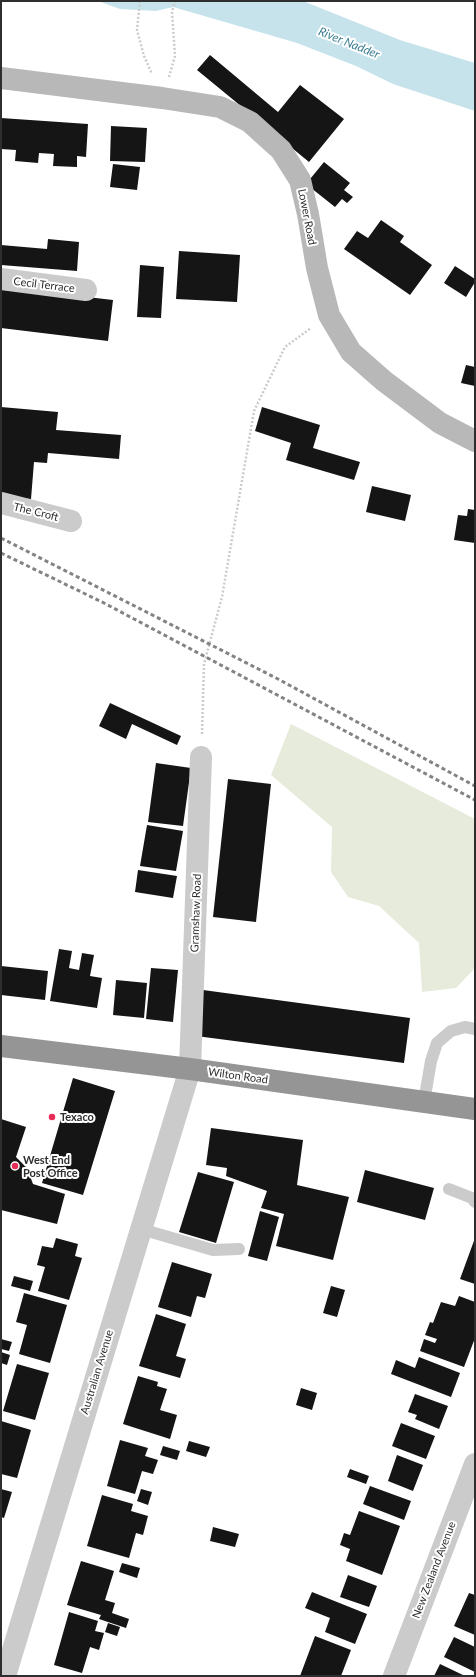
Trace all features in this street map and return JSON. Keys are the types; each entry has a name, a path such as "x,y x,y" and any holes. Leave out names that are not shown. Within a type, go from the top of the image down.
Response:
{"highway":[{"name":"Wilton Road","path":"1,1046 190,1069 475,1109"}],"street":[{"name":"Lower Road","path":"1,78 162,98 220,107 250,122 281,150 300,180 308,214 317,268 329,315 351,352 384,380 440,423 475,441"},
{"name":"Cecil Terrace","path":"1,279 86,290"},
{"name":"The Croft","path":"1,503 71,521"},
{"name":"Gramshaw Road","path":"190,1069 201,757"},
{"name":"Australian Avenue","path":"5,1676 190,1069"},
{"name":"New Zealand Avenue","path":"394,1676 475,1464"}],"lane":[{"path":"424,1102 431,1061 438,1043 451,1031 465,1027 475,1029"},
{"path":"449,1189 472,1198 475,1202"},
{"path":"140,1229 213,1250 239,1249"}],"path":[{"path":"140,1 137,30 144,56 162,98"},
{"path":"162,98 175,56 172,12 175,1"},
{"path":"201,757 204,664 222,597 254,411 285,347 329,315"}],"green space":[{"path":"291,724 475,819 475,968 456,988 422,992 419,943 379,906 348,897 331,872 332,827 271,775"}],"water":[{"name":"River Nadder","path":"98,1 303,1 400,40 475,63 475,111 393,84 356,66 297,43 173,7 156,11 120,9"}],"building":[{"path":"210,55 278,112 300,85 344,119 309,162 197,70"},
{"path":"1,118 88,124 86,157 77,156 77,167 53,166 54,154 39,153 38,163 15,161 16,150 1,149"},
{"path":"111,126 147,128 145,162 110,161"},
{"path":"324,162 350,183 344,190 353,197 347,203 342,199 335,207 306,184"},
{"path":"113,164 140,167 137,190 110,187"},
{"path":"381,220 404,236 400,242 432,265 410,295 344,249 357,231 368,238"},
{"path":"48,239 79,242 77,271 1,265 1,245 47,249"},
{"path":"179,251 240,255 237,302 176,299"},
{"path":"140,265 164,267 161,318 137,317"},
{"path":"455,266 475,279 475,282 466,297 444,283"},
{"path":"1,287 113,300 108,341 1,328"},
{"path":"466,365 475,367 475,386 461,383"},
{"path":"1,407 58,412 56,430 121,435 119,459 48,453 47,463 34,462 31,499 1,497"},
{"path":"262,407 320,425 313,448 360,462 354,480 286,460 291,443 255,431"},
{"path":"372,486 411,495 405,521 366,512"},
{"path":"468,509 475,510 475,543 454,540 458,515 467,516"},
{"path":"110,703 181,736 177,745 132,724 126,739 99,726"},
{"path":"156,763 191,768 183,826 148,822"},
{"path":"228,779 271,784 256,922 213,917"},
{"path":"147,825 183,831 176,871 140,866"},
{"path":"138,870 177,876 173,898 135,892"},
{"path":"59,949 72,951 69,968 79,970 82,953 94,955 90,976 102,978 97,1008 50,1001"},
{"path":"1,966 48,971 45,1000 1,995"},
{"path":"151,968 178,970 173,1022 146,1019"},
{"path":"116,980 147,983 144,1018 113,1015"},
{"path":"203,990 410,1018 404,1063 196,1036"},
{"path":"73,1078 115,1091 83,1195 42,1183"},
{"path":"1,1119 26,1127 16,1157 27,1168 33,1184 65,1194 57,1224 1,1210"},
{"path":"211,1128 303,1140 297,1185 349,1197 333,1260 276,1246 284,1214 261,1208 267,1191 226,1176 227,1168 206,1165"},
{"path":"365,1170 434,1188 425,1220 357,1202"},
{"path":"198,1172 234,1182 216,1243 179,1232"},
{"path":"260,1211 279,1217 267,1261 248,1256"},
{"path":"56,1238 78,1244 75,1256 82,1258 69,1300 38,1291 45,1267 37,1265 42,1246 53,1248"},
{"path":"475,1238 475,1284 460,1279"},
{"path":"172,1262 212,1274 205,1298 197,1296 191,1317 158,1307"},
{"path":"14,1276 33,1281 30,1291 11,1286"},
{"path":"331,1286 345,1290 337,1317 323,1313"},
{"path":"24,1293 67,1305 50,1363 19,1354 27,1325 16,1322"},
{"path":"459,1296 475,1302 475,1338 464,1367 420,1351 424,1339 435,1343 437,1339 425,1335 430,1322 433,1323 441,1302 455,1306"},
{"path":"156,1314 186,1324 176,1356 186,1359 180,1378 139,1366"},
{"path":"1,1339 12,1342 9,1351 1,1349"},
{"path":"1,1352 10,1355 7,1365 1,1363"},
{"path":"419,1357 460,1373 451,1397 391,1374 396,1360 415,1368"},
{"path":"17,1364 49,1373 35,1420 3,1411"},
{"path":"138,1376 158,1382 157,1386 167,1389 160,1410 177,1415 170,1439 123,1424"},
{"path":"301,1388 317,1393 312,1410 296,1405"},
{"path":"415,1394 448,1406 439,1429 415,1419 417,1415 408,1412"},
{"path":"1,1421 31,1430 17,1478 1,1474"},
{"path":"401,1423 435,1436 426,1459 392,1446"},
{"path":"120,1440 148,1448 145,1456 158,1460 153,1474 142,1471 135,1494 107,1486"},
{"path":"189,1441 210,1447 206,1457 186,1451"},
{"path":"163,1446 180,1451 177,1460 160,1455"},
{"path":"397,1455 423,1465 413,1491 388,1481"},
{"path":"350,1469 369,1476 366,1484 347,1477"},
{"path":"370,1486 411,1501 404,1520 363,1504"},
{"path":"1,1489 12,1492 4,1518 1,1517"},
{"path":"141,1489 152,1492 148,1505 137,1501"},
{"path":"102,1495 133,1504 131,1511 148,1516 143,1535 136,1533 129,1558 87,1546"},
{"path":"359,1511 400,1526 382,1575 346,1561 350,1549 340,1545 344,1533 350,1535"},
{"path":"213,1527 239,1534 235,1547 210,1541"},
{"path":"81,1561 114,1571 105,1600 115,1603 112,1613 129,1619 126,1628 99,1619 101,1615 67,1605"},
{"path":"122,1563 140,1568 137,1578 119,1572"},
{"path":"348,1575 377,1586 369,1607 340,1597"},
{"path":"312,1592 367,1614 355,1644 325,1632 330,1618 305,1608"},
{"path":"469,1593 475,1595 475,1635 454,1626"},
{"path":"69,1612 98,1621 95,1631 104,1633 99,1650 90,1647 82,1673 54,1665"},
{"path":"108,1623 120,1627 117,1636 105,1632"},
{"path":"315,1636 351,1650 341,1676 300,1676"},
{"path":"454,1637 475,1647 475,1672 444,1657"},
{"path":"440,1664 465,1676 434,1676"}],"railway":[{"path":"1,538 278,679 475,786"},
{"path":"1,553 104,603 475,800"}],"place":[{"name":"Texaco","path":"52,1117"},
{"name":"West End Post Office","path":"15,1166"}]}
